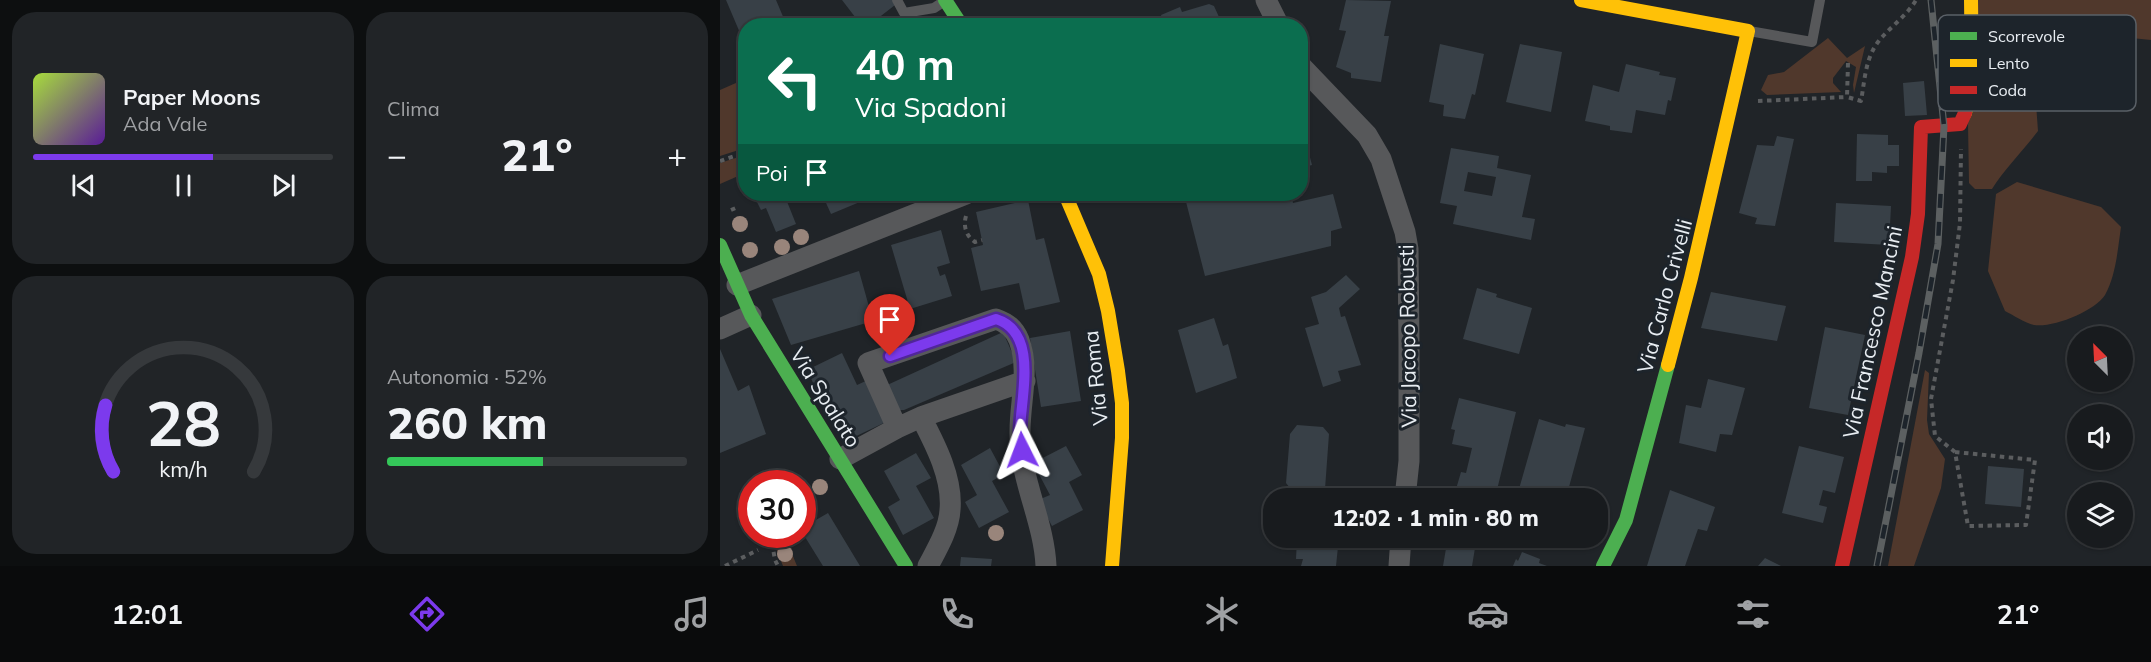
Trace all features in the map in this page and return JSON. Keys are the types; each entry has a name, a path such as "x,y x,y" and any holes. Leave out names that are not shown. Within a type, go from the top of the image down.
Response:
{"street":[{"path":"945,0 957,18"},
{"path":"1266,0 1275,18"},
{"path":"1581,0 1748,31"},
{"path":"1971,0 1971,15"},
{"name":"Via Carlo Crivelli","path":"1603,566 1626,520 1691,278 1748,31"},
{"name":"Via Jacopo Robusti","path":"1308,73 1367,135 1381,159 1405,232 1408,249 1409,355 1409,461 1406,488"},
{"path":"1960,124 1967,111"},
{"name":"Via Francesco Mancini","path":"1842,566 1912,257 1918,214 1921,127 1960,124"},
{"path":"737,285 948,201"},
{"name":"Via Roma","path":"1071,201 1099,274 1108,310 1120,392 1122,438 1112,566"},
{"name":"Via Spalato","path":"720,245 751,315 906,566"},
{"path":"720,329 751,315"},
{"path":"897,428 868,363 996,319 1011,327 1018,339 1024,361 1025,381 1019,434 1027,484 1045,547 1046,566"},
{"path":"840,459 921,417 1025,381"},
{"path":"921,417 936,447 949,487 950,511 941,540 928,566"},
{"path":"1399,566 1400,548"}],"lane":[{"path":"897,0 904,13 934,8 945,0"},
{"path":"1748,31 1812,42 1820,0"}],"path":[{"path":"1749,101 1847,97 1862,102 1870,56 1874,48 1911,9 1916,0"},
{"path":"1847,97 1848,63"},
{"path":"1955,452 1968,526 2026,525 2035,460 1955,452 1935,436 1931,399 1953,280 1960,223 1960,124"},
{"path":"720,161 738,155"},
{"path":"731,210 738,207"},
{"path":"964,222 970,239 975,242 982,240"},
{"path":"773,548 778,566"},
{"path":"725,566 758,550"}],"shaded area":[{"path":"1978,0 2151,0 2151,40 2136,38 2136,15 1977,15"},
{"path":"1828,38 1847,58 1865,46 1854,93 1856,67 1846,61 1833,78 1833,83 1841,92 1767,95 1761,90 1768,75 1784,72"},
{"path":"738,82 738,150 720,156 720,90"},
{"path":"1969,111 2037,111 2038,131 1992,189 1975,189 1969,183"},
{"path":"738,157 738,176 720,184 720,163"},
{"path":"2017,182 2101,207 2121,227 2114,270 2105,295 2083,312 2052,324 2034,325 2005,311 1988,271 1996,194"},
{"path":"1925,370 1929,373 1927,420 1929,434 1945,459 1941,488 1914,566 1888,566"},
{"path":"776,548 790,548 797,566 783,566"}],"building":[{"path":"726,0 776,0 784,18 738,18 738,28"},
{"path":"842,0 892,0 895,5 878,18 856,18"},
{"path":"1346,0 1391,1 1384,36 1389,36 1381,82 1351,78 1351,73 1336,67 1346,31 1339,30"},
{"path":"1209,4 1214,6 1219,17 1162,18 1161,15 1180,7 1182,12"},
{"path":"1440,44 1484,54 1475,95 1472,94 1465,119 1443,116 1444,105 1429,102"},
{"path":"1520,44 1562,52 1551,112 1506,102"},
{"path":"1626,64 1676,78 1665,115 1636,110 1632,133 1610,130 1610,126 1585,121 1593,85 1619,92"},
{"path":"1924,81 1927,115 1905,116 1903,83"},
{"path":"1857,134 1888,135 1888,145 1899,145 1899,166 1887,166 1887,173 1872,172 1872,181 1856,181"},
{"path":"1777,136 1794,139 1775,226 1755,224 1757,218 1739,213 1757,145 1774,146"},
{"path":"1451,148 1499,156 1497,168 1531,175 1522,217 1535,219 1531,240 1453,224 1457,206 1440,203","holes":["1468,172 1496,177 1492,196 1464,191"]},
{"path":"1308,150 1312,165 1308,166"},
{"path":"1333,194 1342,228 1331,231 1331,246 1205,276 1186,201 1293,201 1293,203"},
{"path":"756,201 787,201 796,224 776,232 766,208 761,210"},
{"path":"825,201 862,201 831,214"},
{"path":"1028,201 1036,240 1044,238 1060,302 1025,310 1019,283 981,291 971,248 983,245 976,212"},
{"path":"1836,203 1891,206 1889,245 1834,242"},
{"path":"941,230 950,263 937,267 940,276 945,274 952,296 910,309 891,245"},
{"path":"859,271 873,321 791,345 772,299"},
{"path":"1346,275 1360,289 1339,308 1341,317 1345,316 1361,365 1338,371 1341,381 1323,387 1305,328 1319,324 1311,297 1326,292"},
{"path":"1477,288 1497,294 1496,297 1532,308 1519,354 1463,339"},
{"path":"1711,292 1786,306 1777,341 1701,328"},
{"path":"1214,318 1223,346 1228,344 1237,378 1196,393 1178,330"},
{"path":"1825,327 1865,335 1848,415 1809,408"},
{"path":"1070,331 1081,401 1041,407 1030,338"},
{"path":"1003,332 1016,362 904,410 896,410 885,386"},
{"path":"720,349 738,391 749,385 766,434 720,453"},
{"path":"842,353 857,385 868,380 888,421 850,439 833,404 825,408 807,370"},
{"path":"1708,379 1745,388 1732,435 1720,434 1716,452 1679,443 1686,405 1701,408"},
{"path":"1459,398 1516,412 1497,488 1456,488 1461,472 1466,473 1472,448 1452,444 1455,430 1451,429"},
{"path":"1539,419 1565,427 1566,424 1585,428 1569,488 1519,488"},
{"path":"1297,425 1323,427 1329,434 1325,488 1290,488 1286,483 1290,434"},
{"path":"1066,446 1082,475 1069,482 1083,510 1052,526 1038,500 1050,495 1033,463"},
{"path":"1799,446 1844,457 1835,493 1823,490 1819,505 1827,507 1823,523 1782,513"},
{"path":"990,448 1004,474 992,481 1009,512 979,528 965,502 977,495 961,465"},
{"path":"916,453 931,478 916,486 934,518 903,535 888,507 900,500 884,471"},
{"path":"1988,466 2024,469 2021,507 1985,504"},
{"path":"1670,490 1715,507 1707,531 1698,529 1685,566 1647,566"},
{"path":"828,513 860,566 823,566 812,548 816,548 816,520"},
{"path":"1297,548 1338,548 1336,566 1301,566 1303,559 1296,559"},
{"path":"1446,548 1475,548 1472,566 1443,566"},
{"path":"1522,552 1540,559 1539,563 1547,566 1513,566"},
{"path":"961,557 992,559 991,566 960,566"},
{"path":"1765,558 1781,566 1758,566"}],"railway":[{"path":"1931,0 1938,68"},
{"path":"1877,566 1938,244 1944,126 1942,111"}],"traffic: fast":[{"path":"945,0 957,18"},
{"path":"720,245 751,315 906,566"},
{"path":"1603,566 1626,520 1668,365"}],"traffic: slow":[{"path":"1581,0 1748,31 1691,278 1668,365"},
{"path":"1971,0 1971,15"},
{"path":"1068,201 1099,274 1108,311 1122,403 1122,438 1112,566"}],"traffic: jam":[{"path":"1842,566 1912,257 1918,214 1921,127 1960,124 1965,113"}],"route":[{"path":"890,356 996,319 1005,322 1018,339 1024,361 1025,381 1019,434 1022,450"}]}
